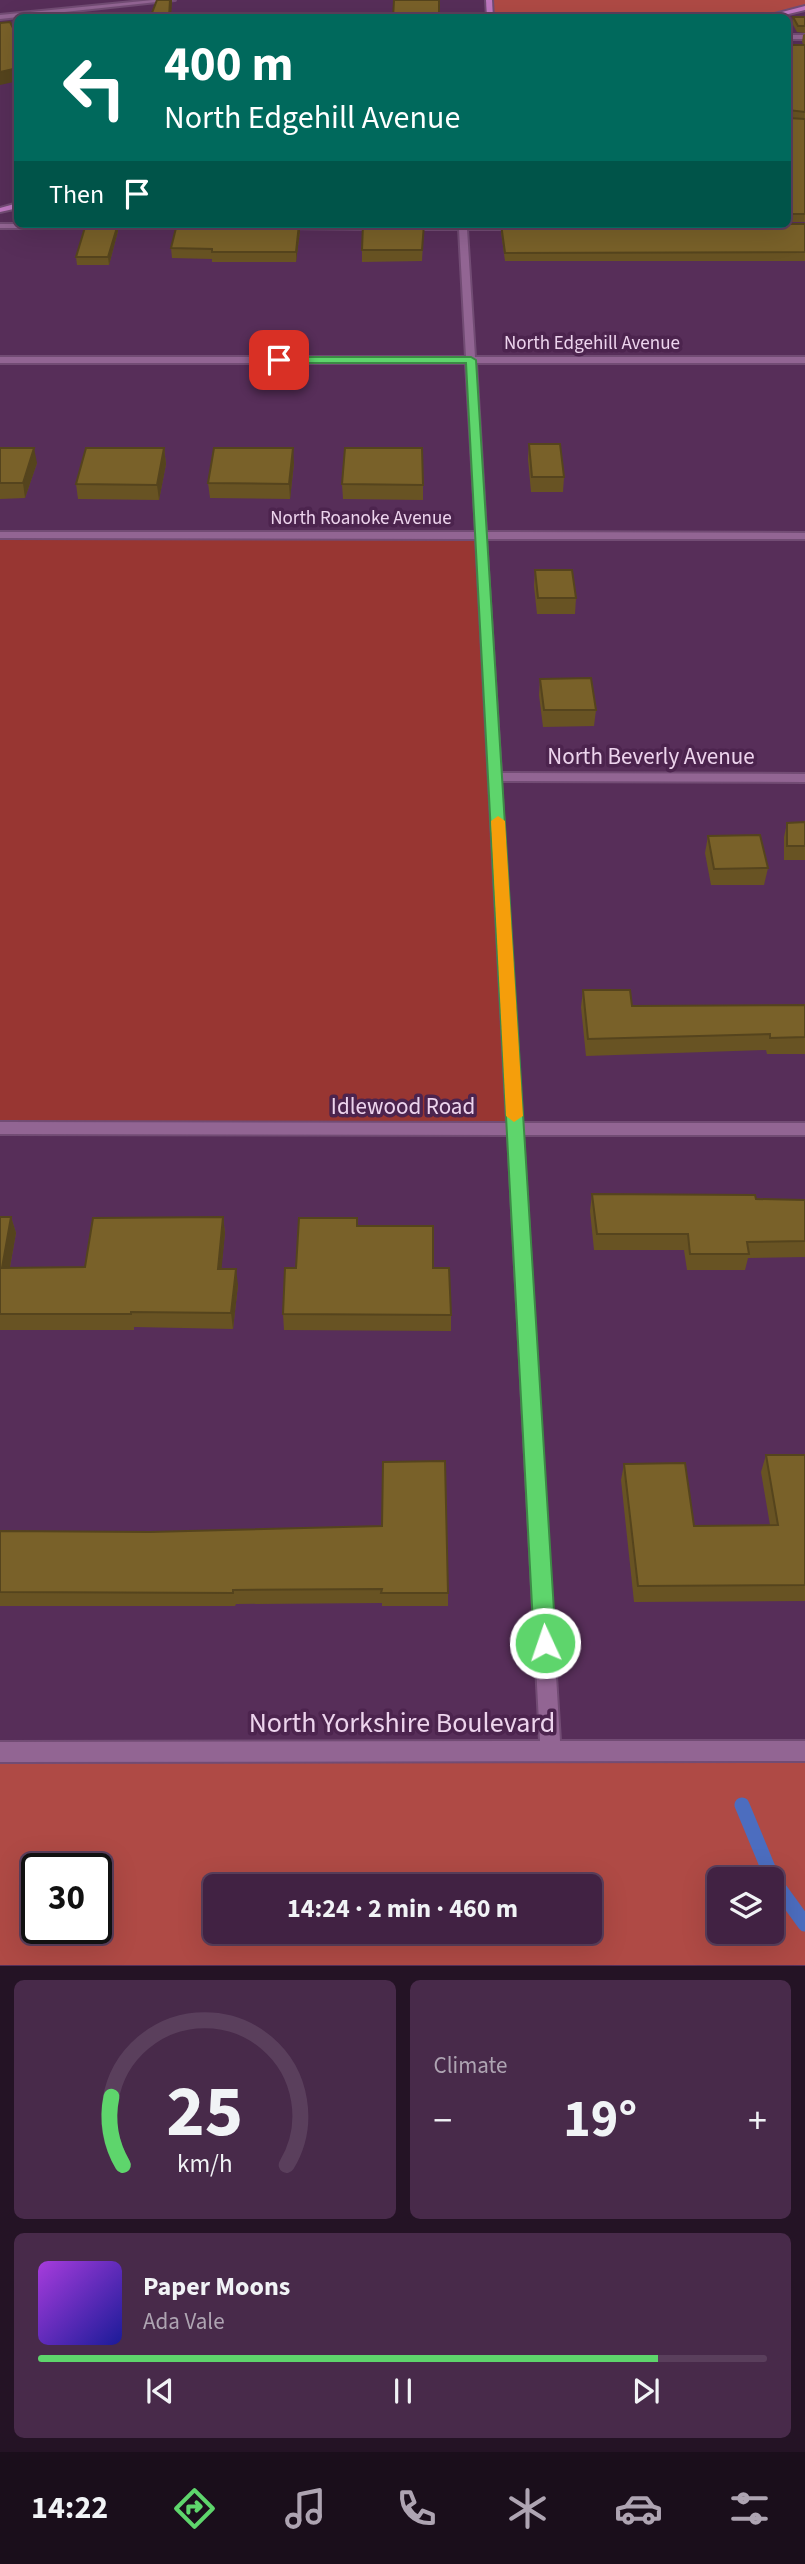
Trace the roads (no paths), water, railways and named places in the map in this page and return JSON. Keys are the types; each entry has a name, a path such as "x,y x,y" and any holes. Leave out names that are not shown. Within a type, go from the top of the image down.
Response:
{"street":[{"path":"30,14 172,0"},
{"path":"779,14 805,8"},
{"path":"463,228 551,1751"},
{"name":"North Edgehill Avenue","path":"0,360 805,360"},
{"name":"North Roanoke Avenue","path":"0,535 805,536"},
{"name":"North Beverly Avenue","path":"496,777 805,778"},
{"name":"Idlewood Road","path":"0,1128 805,1129"},
{"name":"North Yorkshire Boulevard","path":"0,1752 805,1751"}],"waterway":[{"path":"742,1805 773,1880 805,1924"}]}
